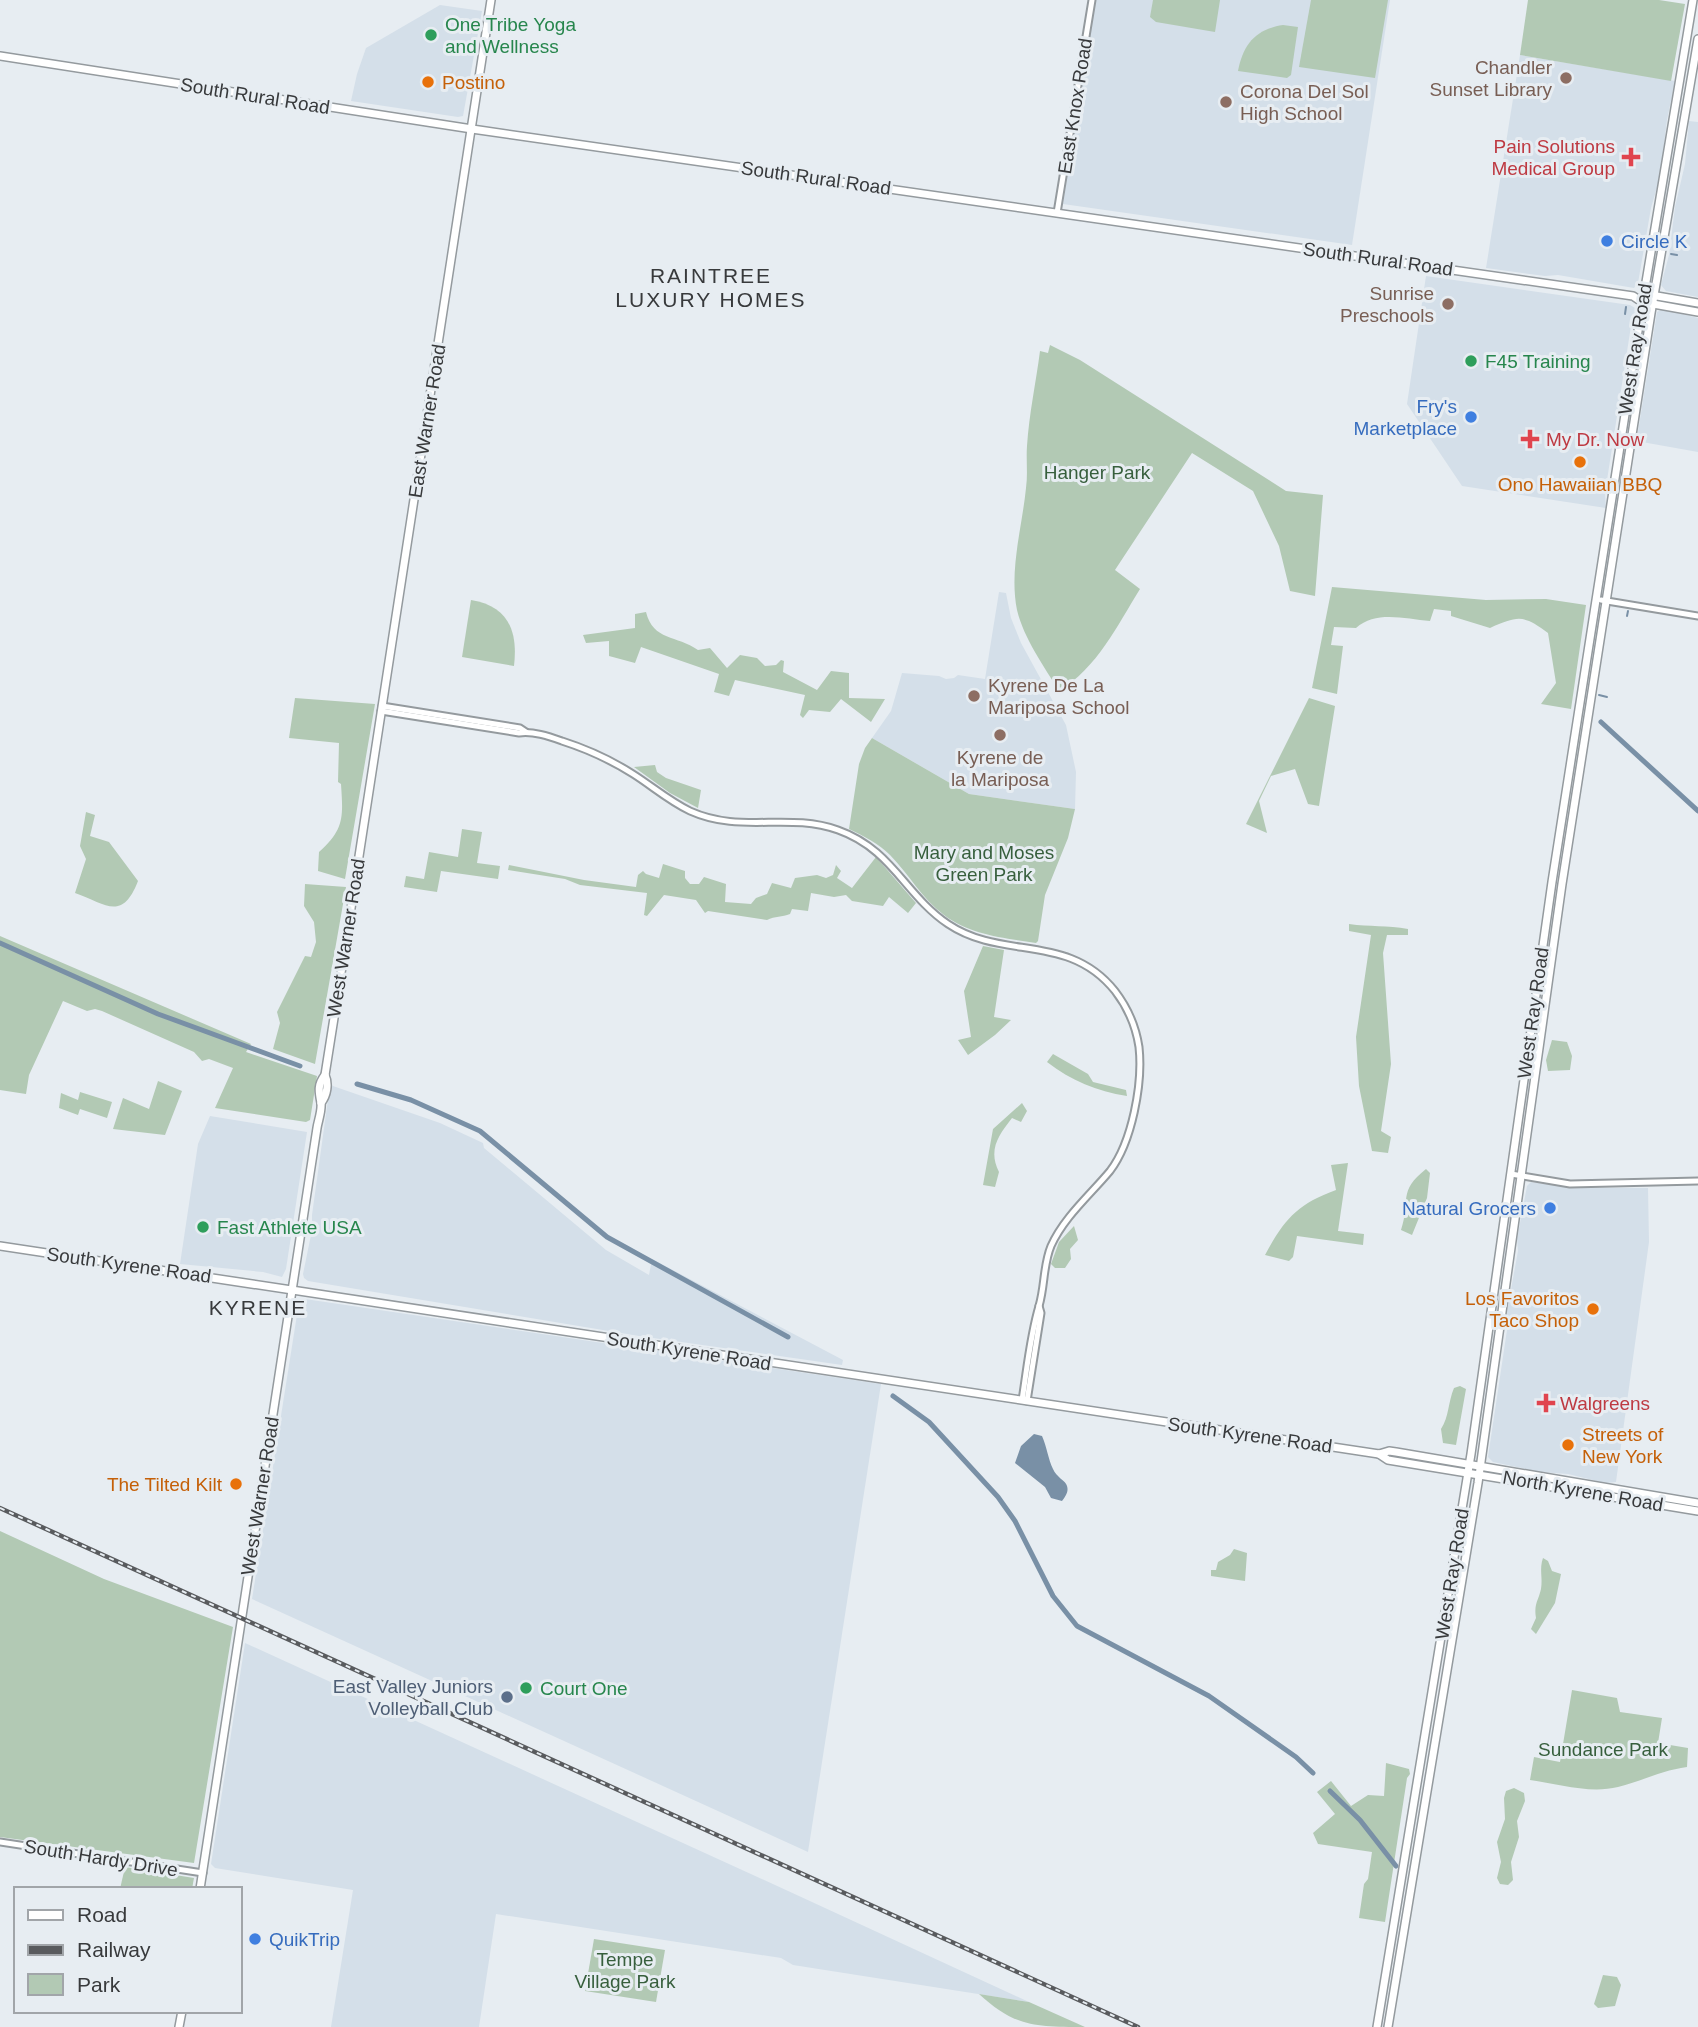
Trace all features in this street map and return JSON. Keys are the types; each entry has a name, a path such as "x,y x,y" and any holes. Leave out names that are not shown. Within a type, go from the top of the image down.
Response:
{"main road":[{"name":"East Warner Road","path":"361,842 491,0"},
{"name":"West Ray Road","path":"1388,2027 1480,1470 1560,897 1693,0"},
{"name":"West Ray Road","path":"1377,2027 1469,1468 1553,869 1648,299 1679,154 1698,39"},
{"name":"South Rural Road","path":"0,57 472,129 1648,299"},
{"path":"1669,152 1679,154"},
{"path":"1648,299 1698,303"},
{"path":"1648,299 1698,312"},
{"name":"West Warner Road","path":"200,1887 321,1103 318,1097 320,1081 325,1075 361,842"},
{"name":"South Kyrene Road","path":"0,1246 1379,1454 1389,1451 1480,1470"},
{"name":"North Kyrene Road","path":"1480,1470 1698,1503"},
{"name":"North Kyrene Road","path":"1480,1470 1698,1511"}],"street":[{"name":"East Knox Road","path":"1058,213 1092,0"},
{"path":"1604,601 1698,616"},
{"path":"382,709 520,728 526,732 557,739 606,758 680,806 708,817 743,824 802,822 842,831 882,855 924,904 953,928 984,941 1060,953 1094,971 1118,996 1134,1026 1139,1049 1139,1069 1126,1139 1112,1168 1072,1214 1053,1242 1046,1259 1039,1306 1035,1313 1033,1349 1025,1400"},
{"path":"1511,1174 1570,1184 1698,1181"},
{"name":"South Hardy Drive","path":"0,1842 203,1873"}],"shaded area":[{"name":"Corona Del Sol High School","path":"1095,0 1390,0 1352,245 1063,204"},
{"path":"440,5 482,11 463,116 351,101 366,48"},
{"path":"1520,55 1675,81 1660,177 1651,208 1638,283 1634,288 1558,275 1545,276 1486,268"},
{"path":"1689,121 1698,122 1698,297 1666,291 1661,285 1685,164"},
{"path":"1426,276 1630,305 1635,308 1605,493 1606,508 1462,486 1407,404"},
{"path":"1663,309 1698,318 1698,452 1642,442 1637,438 1657,312"},
{"name":"Kyrene De La Mariposa School","path":"999,592 1006,593 1011,618 1021,643 1066,725 1076,772 1075,809 969,794 872,738 891,711 902,673 946,679 958,675 985,679"},
{"path":"330,1085 440,1123 483,1143 484,1148 606,1250 649,1275 652,1259 843,1360 842,1365 639,1336 308,1281 303,1274 312,1230"},
{"path":"210,1116 307,1132 286,1269 282,1277 263,1272 180,1264 198,1144"},
{"path":"1531,1182 1577,1188 1648,1188 1649,1242 1616,1482 1605,1483 1568,1474 1540,1472 1493,1462 1488,1457 1507,1330 1506,1317 1518,1251 1517,1239 1527,1186"},
{"path":"305,1299 881,1384 808,1852 252,1599 299,1302"},
{"path":"245,1643 1029,2002 793,1965 781,1958 496,1914 479,2027 331,2027 353,1890 215,1868 211,1864"}],"green space":[{"path":"1153,0 1220,0 1215,32 1156,22 1150,17"},
{"path":"1311,0 1388,0 1375,78 1299,67"},
{"path":"1528,0 1659,0 1685,4 1671,81 1520,55"},
{"path":"1283,25 1298,27 1291,75 1287,78 1238,71 1243,53 1252,39 1265,30"},
{"name":"Hanger Park","path":"1050,345 1080,360 1286,491 1323,495 1315,596 1290,591 1279,546 1253,491 1192,453 1115,570 1140,589 1095,658 1072,682 1059,691 1024,631 1017,610 1014,580 1027,483 1031,410 1040,351 1048,353"},
{"path":"1332,587 1486,600 1546,599 1586,605 1571,709 1541,704 1556,683 1548,633 1526,620 1514,619 1490,628 1451,616 1451,611 1434,609 1430,621 1382,617 1364,622 1356,628 1334,627 1331,645 1343,646 1337,694 1312,688"},
{"path":"471,600 494,608 508,622 514,642 514,666 462,657"},
{"path":"646,612 649,621 660,633 698,650 710,648 727,668 740,655 757,658 765,666 776,665 781,660 784,661 783,672 817,690 831,671 849,673 849,698 885,699 871,722 841,699 830,712 809,710 803,718 800,715 805,695 735,680 729,696 714,692 719,674 641,647 635,663 609,656 609,641 586,643 583,635 635,628 635,614"},
{"path":"295,698 375,704 345,879 318,871 319,852 334,836 342,814 341,784 338,782 339,743 289,738"},
{"path":"1309,698 1335,706 1319,806 1308,804 1295,769 1271,776 1259,801 1267,833 1246,824"},
{"name":"Mary and Moses Green Park","path":"872,738 969,794 1075,809 1068,838 1045,895 1036,943 988,935 954,922 929,902 886,851 849,829 859,764"},
{"path":"655,765 657,772 666,778 701,790 698,808 670,793 634,767"},
{"path":"86,812 95,815 90,836 109,842 138,881 126,902 119,906 104,905 75,893 86,859 80,846"},
{"path":"462,829 482,832 477,863 500,866 498,879 441,871 437,892 404,887 406,876 424,879 429,852 458,857"},
{"path":"876,857 916,903 908,913 889,897 883,906 852,901 846,895 834,897 811,893 808,911 792,909 790,914 767,920 708,911 705,913 696,900 664,895 647,916 644,915 647,893 580,885 565,879 508,870 509,865 636,887 638,875 643,871 659,878 663,864 685,871 685,878 690,884 699,884 704,877 726,884 725,902 751,904 756,898 767,894 772,883 791,888 795,878 817,875 826,878 833,875 836,865 841,871 837,878 852,888"},
{"path":"305,884 346,887 315,1064 273,1049 280,1023 277,1012 305,956 311,957 316,942 314,922 304,906"},
{"path":"1349,924 1408,929 1408,935 1387,935 1383,953 1391,1064 1381,1131 1391,1137 1388,1153 1372,1151 1359,1086 1356,1037 1371,935 1349,931"},
{"path":"0,936 251,1044 246,1052 317,1076 310,1120 306,1122 215,1108 233,1068 209,1059 202,1061 194,1052 102,1011 87,1011 63,1001 29,1075 26,1094 0,1090"},
{"path":"983,946 1004,950 994,1017 1011,1020 968,1055 958,1040 971,1037 964,991"},
{"path":"1552,1040 1567,1042 1572,1056 1570,1070 1548,1071 1546,1060"},
{"path":"1053,1054 1088,1074 1093,1082 1126,1090 1127,1096 1095,1088 1066,1075 1047,1062"},
{"path":"158,1081 182,1091 165,1135 113,1129 123,1098 149,1109"},
{"path":"80,1092 112,1102 107,1118 80,1109 78,1115 59,1108 61,1093 78,1100"},
{"path":"1022,1103 1027,1111 1021,1122 1012,1118 996,1143 994,1157 999,1172 995,1187 983,1185 993,1129"},
{"path":"1348,1163 1338,1231 1364,1234 1363,1245 1297,1236 1293,1257 1289,1261 1265,1255 1279,1232 1301,1207 1336,1190 1331,1165"},
{"path":"1426,1169 1430,1173 1427,1198 1412,1235 1401,1230 1406,1197 1411,1184"},
{"path":"1074,1226 1078,1240 1070,1249 1071,1259 1065,1268 1055,1268 1051,1264 1059,1242"},
{"path":"1460,1386 1466,1389 1456,1445 1443,1443 1441,1429 1454,1388"},
{"path":"0,1531 104,1579 233,1627 194,1863 0,1837"},
{"path":"1234,1549 1247,1553 1245,1581 1211,1576 1211,1570 1216,1570 1218,1562 1230,1555"},
{"path":"1543,1558 1548,1561 1552,1571 1561,1574 1555,1603 1536,1634 1531,1629 1536,1618 1541,1589"},
{"name":"Sundance Park","path":"1572,1690 1617,1698 1620,1712 1662,1718 1658,1743 1688,1748 1687,1767 1607,1789 1585,1789 1530,1780 1534,1757 1560,1762"},
{"path":"1386,1763 1409,1769 1410,1774 1407,1778 1385,1922 1359,1918 1372,1852 1318,1844 1313,1833 1335,1814 1317,1792 1331,1781 1351,1806 1368,1795 1384,1796"},
{"path":"1514,1788 1524,1793 1525,1801 1517,1821 1519,1837 1511,1862 1513,1880 1508,1885 1500,1884 1497,1878 1501,1862 1497,1842 1505,1819 1506,1791"},
{"path":"125,1867 194,1878 192,1887 120,1887"},
{"name":"Tempe Village Park","path":"594,1939 665,1950 656,2002 585,1991"},
{"path":"1603,1975 1617,1977 1621,1985 1615,2006 1598,2008 1594,2004"},
{"path":"979,1994 1029,2002 1085,2027 1027,2023 1004,2013"}],"water":[{"path":"1034,1434 1042,1436 1053,1469 1066,1484 1067,1492 1062,1501 1051,1498 1045,1487 1015,1463 1021,1446"}],"waterway":[{"path":"1671,254 1677,255"},
{"path":"1625,314 1626,307"},
{"path":"1627,616 1628,611"},
{"path":"1599,695 1607,697"},
{"path":"1601,722 1698,811"},
{"path":"0,943 158,1014 300,1066"},
{"path":"357,1084 411,1100 480,1131 607,1237 788,1337"},
{"path":"893,1396 929,1422 998,1497 1015,1521 1053,1596 1077,1626 1209,1696 1296,1757 1313,1773"},
{"path":"1330,1791 1360,1820 1396,1866"}],"railway":[{"path":"0,1508 1138,2027"}],"place":[{"name":"One Tribe Yoga and Wellness","path":"431,35"},
{"name":"Chandler Sunset Library","path":"1566,78"},
{"name":"Postino","path":"428,82"},
{"name":"Corona Del Sol High School","path":"1226,102"},
{"name":"Pain Solutions Medical Group","path":"1631,157"},
{"name":"Circle K","path":"1607,241"},
{"name":"Sunrise Preschools","path":"1448,304"},
{"name":"F45 Training","path":"1471,361"},
{"name":"Fry's Marketplace","path":"1471,417"},
{"name":"My Dr. Now","path":"1530,439"},
{"name":"Ono Hawaiian BBQ","path":"1580,462"},
{"name":"Kyrene De La Mariposa School","path":"974,696"},
{"name":"Kyrene de la Mariposa","path":"1000,735"},
{"name":"Natural Grocers","path":"1550,1208"},
{"name":"Fast Athlete USA","path":"203,1227"},
{"name":"Los Favoritos Taco Shop","path":"1593,1309"},
{"name":"Walgreens","path":"1546,1403"},
{"name":"Streets of New York","path":"1568,1445"},
{"name":"The Tilted Kilt","path":"236,1484"},
{"name":"Court One","path":"526,1688"},
{"name":"East Valley Juniors Volleyball Club","path":"507,1697"},
{"name":"QuikTrip","path":"255,1939"}],"district":[{"name":"RAINTREE LUXURY HOMES","path":"711,287"},
{"name":"KYRENE","path":"258,1307"}]}
